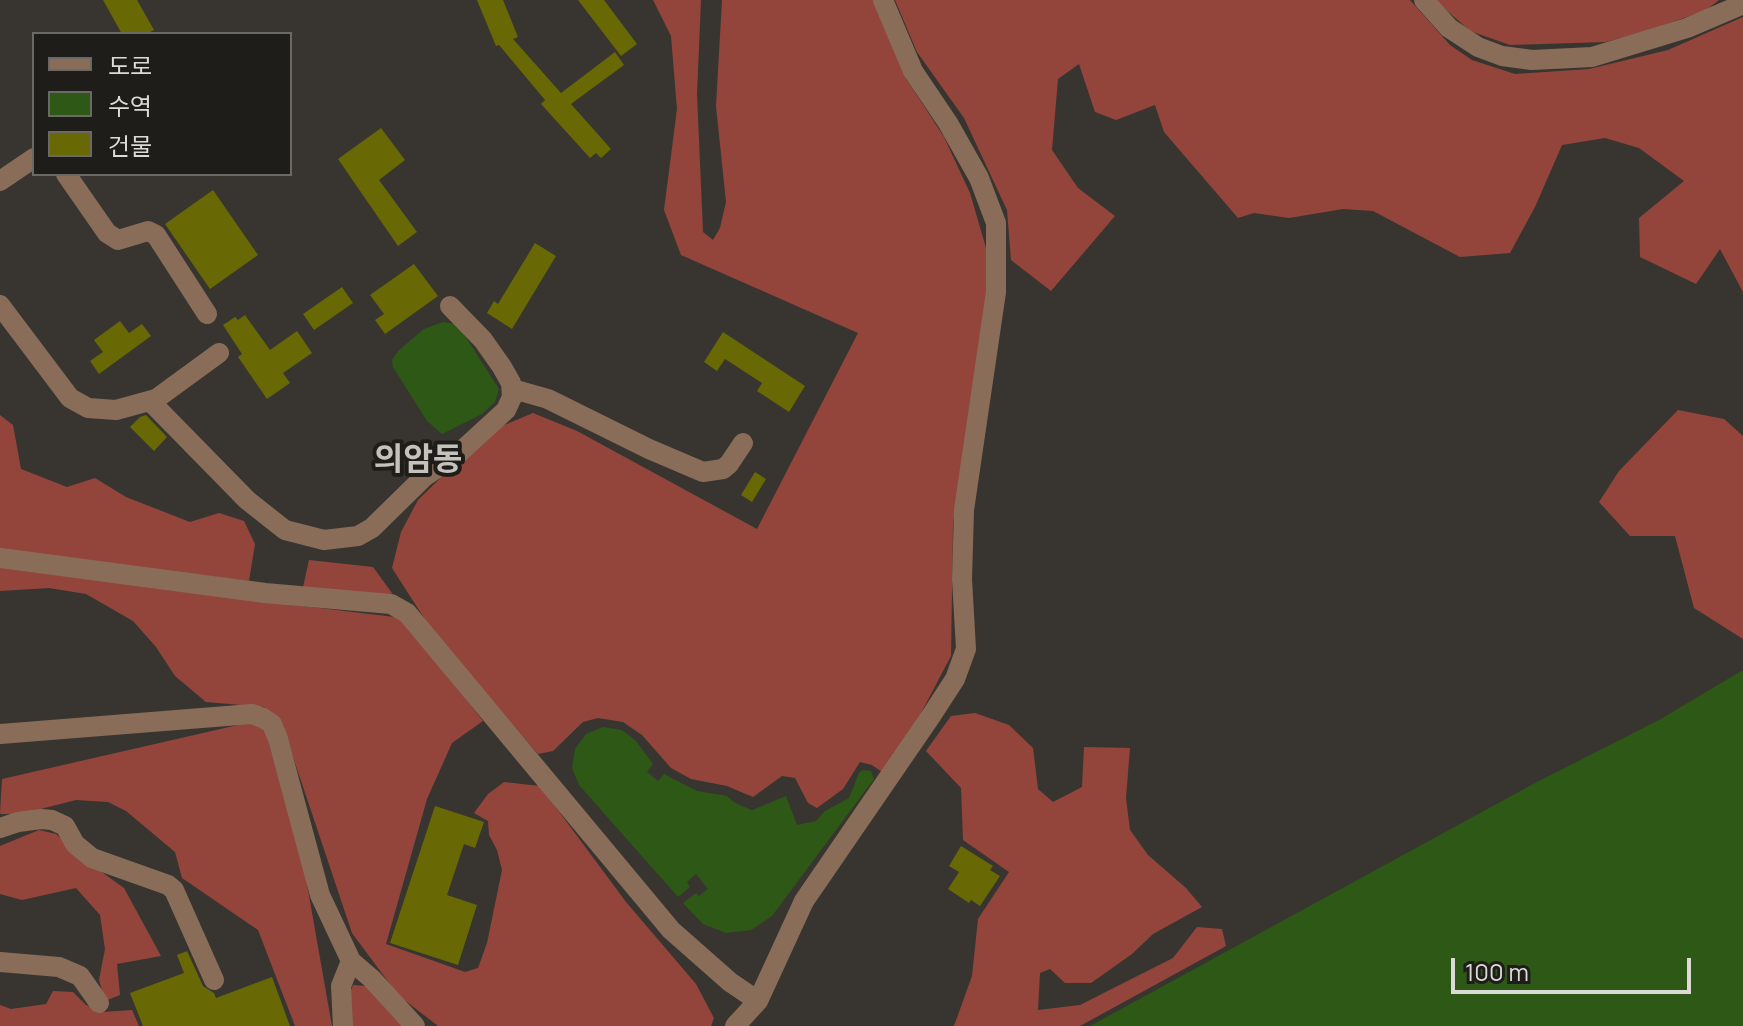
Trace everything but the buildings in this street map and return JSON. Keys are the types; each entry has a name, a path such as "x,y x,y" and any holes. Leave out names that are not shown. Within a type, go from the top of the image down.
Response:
{"street":[{"path":"735,1026 758,1001 804,901 955,679 966,649 962,579 964,510 996,292 996,223 979,178 948,123 913,71 883,0"},
{"path":"1424,0 1449,28 1478,47 1502,56 1532,60 1592,57 1687,28 1743,4"},
{"path":"0,181 32,159"},
{"path":"67,176 107,233 118,240 148,231 156,235 207,314"},
{"path":"0,305 70,398 88,408 116,410 156,399 219,353"},
{"path":"150,401 271,521 285,530 324,540 358,536 372,528 424,477 458,454 506,410 513,389 502,367 483,340 450,306"},
{"path":"513,389 548,399 703,472 723,469 743,443"},
{"path":"0,558 265,593 391,604 407,613 671,930 730,982 758,1001"},
{"path":"0,734 252,714 272,724 320,895 351,961 415,1026"},
{"path":"0,828 18,822 52,820 65,826 75,844 92,858 168,885 174,890 214,980"},
{"path":"343,1026 341,986 351,961"},
{"path":"0,962 59,967 80,976 99,1003"}],"shaded area":[{"path":"653,0 701,0 697,94 703,232 713,240 720,228 726,202 716,106 722,0 873,0 907,80 944,137 970,193 986,248 986,311 953,523 951,656 920,715 882,772 860,762 843,789 817,808 808,803 795,778 782,776 753,797 727,786 691,779 671,768 642,735 623,722 598,718 583,722 553,751 538,754 433,632 392,568 401,532 418,500 459,460 502,426 533,413 577,431 757,529 858,333 681,255 664,210 677,109 671,36"},
{"path":"895,0 1410,0 1450,45 1472,60 1515,74 1589,69 1668,50 1743,17 1743,292 1720,249 1696,284 1640,257 1639,218 1684,181 1639,148 1605,138 1562,145 1535,207 1510,253 1460,257 1373,211 1343,209 1289,218 1254,213 1238,218 1164,132 1155,105 1116,120 1095,112 1079,64 1058,79 1052,150 1078,188 1115,216 1051,291 1011,260 1007,210 964,118 917,52"},
{"path":"1435,0 1719,0 1706,10 1606,42 1510,45 1470,31"},
{"path":"1678,410 1724,419 1743,436 1743,639 1694,608 1675,536 1630,536 1599,502 1619,471"},
{"path":"0,415 13,425 21,469 67,487 95,478 126,497 190,522 219,513 244,521 255,544 249,581 0,549"},
{"path":"309,560 373,567 392,593 388,598 302,592"},
{"path":"0,563 203,594 403,618 483,721 452,743 427,799 386,944 465,972 478,968 487,943 502,870 489,835 488,821 474,813 488,794 504,782 540,786 626,902 696,984 714,1018 711,1026 438,1026 398,995 352,933 282,724 264,707 206,702 175,676 156,647 133,621 86,594 49,588 0,591"},
{"path":"975,713 1009,725 1033,748 1038,789 1053,802 1082,787 1084,747 1130,748 1126,798 1130,830 1148,855 1186,888 1202,907 1153,934 1132,954 1091,983 1065,983 1050,969 1040,973 1038,1010 1080,1005 1173,958 1197,927 1222,929 1226,946 1080,1026 954,1026 972,976 978,919 1009,872 963,840 961,788 926,751 951,716"},
{"path":"251,722 265,729 305,873 332,1026 295,1026 258,930 182,878 175,852 126,811 108,802 76,800 21,814 0,814 2,779"},
{"path":"39,830 56,834 124,888 161,956 117,964 120,995 105,1001 99,980 105,949 100,915 76,888 22,900 0,894 0,846"},
{"path":"353,985 366,986 406,1026 349,1026 348,998"},
{"path":"53,991 73,992 86,1005 103,1012 132,1010 139,1026 0,1026 0,1005 11,1009 46,1004"}],"water":[{"path":"443,322 460,328 499,389 495,402 482,414 442,434 427,421 393,367 392,360 424,329"},
{"path":"1743,670 1743,1026 1090,1026 1535,783 1659,720"},
{"path":"603,727 622,730 636,741 653,764 647,772 658,781 664,774 697,791 727,796 752,810 786,796 797,825 816,821 825,811 849,798 862,770 871,771 874,779 772,916 751,930 726,933 703,924 683,903 708,889 696,874 687,882 690,887 678,897 579,785 572,768 575,749 586,734"}],"district":[{"name":"의암동","path":"418,461"}]}
